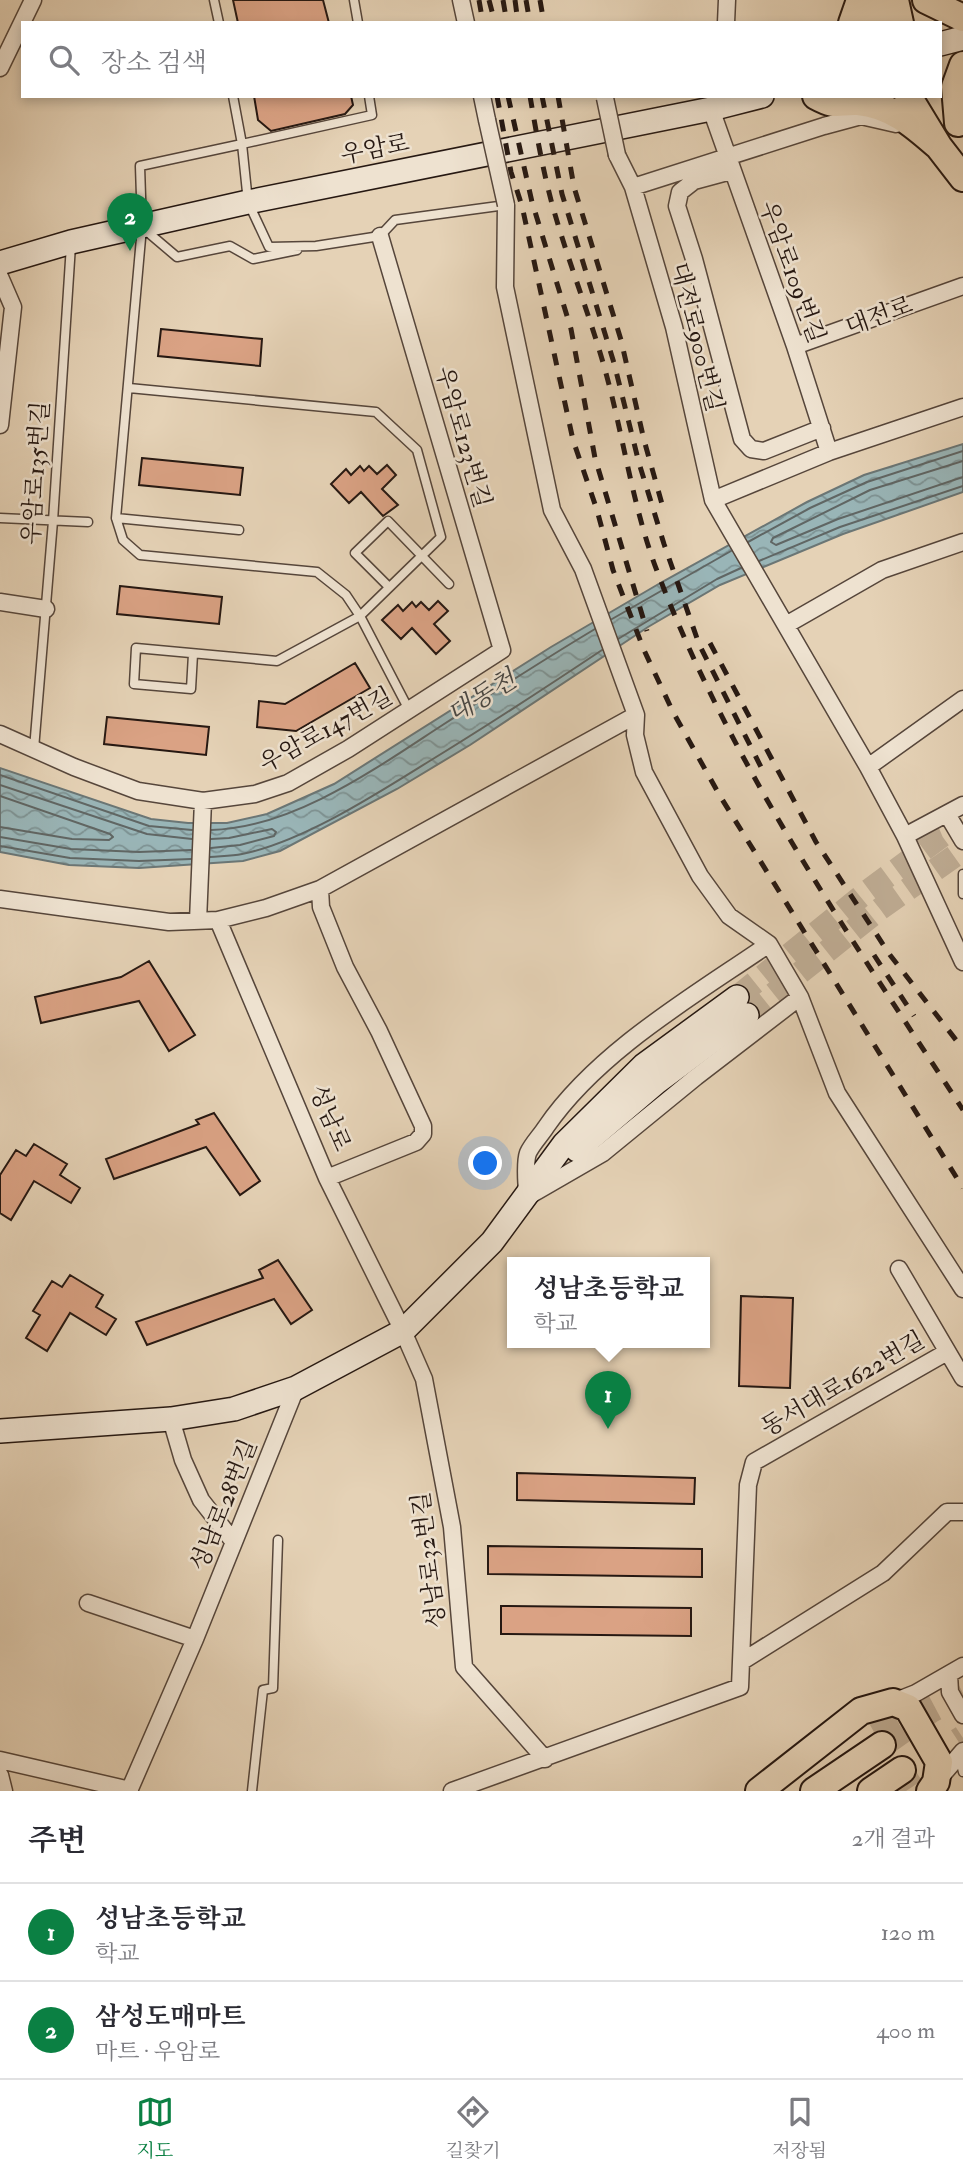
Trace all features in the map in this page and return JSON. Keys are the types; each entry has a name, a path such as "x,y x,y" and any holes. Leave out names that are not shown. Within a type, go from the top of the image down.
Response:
{"main road":[{"path":"853,21 860,0"},
{"path":"873,0 877,21"},
{"path":"895,0 900,21"},
{"path":"926,0 963,18"},
{"path":"942,43 963,38"},
{"path":"960,127 955,87 963,65"},
{"path":"820,98 831,104 859,102 901,115 939,147"},
{"path":"909,98 939,147 963,178"},
{"path":"938,98 960,127"},
{"name":"우암로","path":"0,263 71,242 248,202 710,109 734,100"},
{"path":"0,1431 171,1419 234,1409 296,1388 403,1331 492,1242 527,1197 742,1006"},
{"path":"759,1791 862,1712 893,1702 908,1708 939,1762 933,1787"},
{"path":"783,1791 876,1735 814,1791"}],"street":[{"path":"23,21 33,0"},
{"path":"461,0 466,21"},
{"path":"726,21 727,0"},
{"path":"0,68 21,25"},
{"path":"482,98 506,205 505,287 552,510 583,569 634,708 635,735 644,772 701,876 729,916 769,944 800,997 837,1093 963,1289"},
{"name":"대전로900번길","path":"605,98 617,155 633,187 674,327 713,500 869,767 905,836 963,961"},
{"name":"우암로109번길","path":"710,109 795,346 829,452"},
{"path":"822,428 764,451 751,449 742,439 694,259 677,206 680,192 694,181 729,164 861,116 918,129"},
{"path":"633,187 729,164"},
{"name":"우암로123번길","path":"380,236 502,650"},
{"path":"0,276 13,307 0,425"},
{"name":"대전로","path":"795,346 963,286"},
{"path":"713,500 829,452 963,407"},
{"path":"786,625 882,570 963,542"},
{"path":"0,602 46,609"},
{"name":"우암로147번길","path":"0,734 138,791 204,801 255,794 288,783 348,749 502,650"},
{"path":"869,767 963,699"},
{"path":"0,899 169,922 218,920 266,908 320,889 634,708"},
{"path":"198,921 204,801"},
{"path":"905,836 963,805"},
{"path":"947,814 963,841"},
{"path":"320,889 321,907 345,967 379,1031 423,1126 423,1134 416,1142 327,1178"},
{"name":"성남로","path":"218,920 327,1178 403,1331"},
{"path":"527,1197 527,1154 559,1108 589,1076 627,1044 769,944"},
{"path":"527,1197 603,1153 800,997"},
{"path":"899,1269 963,1378"},
{"name":"성남로32번길","path":"403,1331 424,1379 452,1527 464,1667 545,1759"},
{"name":"동서대로1622번길","path":"452,1791 740,1687 748,1485 754,1462 947,1352"},
{"name":"성남로28번길","path":"130,1790 195,1639 296,1388"},
{"path":"171,1419 183,1460 201,1500 233,1541"},
{"path":"741,1662 883,1573 947,1512 963,1512"},
{"path":"88,1603 195,1639"},
{"path":"893,1702 916,1693 956,1670"},
{"path":"956,1670 950,1692 963,1715"},
{"path":"933,1787 962,1759"},
{"path":"0,1760 130,1790"},
{"path":"0,1775 4,1791"}],"lane":[{"path":"214,0 219,21"},
{"path":"354,0 358,21"},
{"path":"233,98 242,144 248,202 269,247 316,246"},
{"path":"369,98 372,115 140,166 142,227 116,518 123,540 140,555 317,572 346,595 360,615 409,710"},
{"path":"142,227 177,257 230,246 253,258 380,236 395,220 506,205"},
{"name":"우암로135번길","path":"34,749 53,520 71,242"},
{"path":"129,388 376,412 417,450 442,537 360,615 277,661 193,653 136,648 134,684 191,689 193,653"},
{"path":"0,518 88,522"},
{"path":"116,518 239,530"},
{"path":"389,587 355,553 388,521 449,584"},
{"path":"963,874 963,894"},
{"path":"252,1791 263,1690 273,1688 278,1540"}],"water":[{"name":"대동천","path":"963,444 963,492 843,534 720,585 648,627 470,745 397,789 280,851 243,861 139,868 69,865 0,852 0,768 151,819 227,823 267,814 334,784 551,647 807,502 864,475"}],"building":[{"path":"233,0 323,0 328,21 238,21"},
{"path":"254,98 351,98 353,105 345,114 271,131 258,120"},
{"path":"161,329 262,339 260,366 158,356"},
{"path":"142,458 243,468 240,495 139,485"},
{"path":"387,465 396,475 382,489 398,505 383,516 361,492 349,503 331,484 346,469 351,475 360,466 364,471 369,466 377,474"},
{"path":"120,586 222,597 219,624 117,614"},
{"path":"438,601 448,611 434,624 450,641 436,654 412,628 401,639 382,620 398,605 403,611 412,602 416,607 421,602 429,610"},
{"path":"355,663 370,688 296,731 257,727 259,701 285,704"},
{"path":"107,717 209,727 206,755 104,744"},
{"path":"149,961 195,1035 169,1051 139,1001 41,1023 35,997 121,977"},
{"path":"214,1113 260,1181 240,1195 206,1147 114,1179 106,1159 199,1124 196,1120"},
{"path":"34,1144 67,1164 60,1175 80,1188 71,1203 34,1181 11,1220 0,1213 0,1175 16,1150 26,1156"},
{"path":"278,1260 312,1310 291,1324 274,1299 147,1345 136,1322 263,1278 259,1270"},
{"path":"70,1275 103,1295 96,1307 116,1319 106,1335 70,1313 47,1351 26,1338 40,1315 33,1311 52,1281 62,1287"},
{"path":"741,1296 793,1298 790,1388 739,1386"},
{"path":"517,1473 695,1478 694,1504 517,1500"},
{"path":"488,1546 702,1549 702,1577 488,1574"},
{"path":"501,1606 691,1608 691,1636 501,1634"}],"tunnel":[{"path":"737,997 869,890 942,836 963,827"},
{"path":"747,1015 880,909 963,850"},
{"path":"882,1745 931,1710 963,1693"},
{"path":"870,1725 912,1701"},
{"path":"893,1784 963,1738"}],"railway":[{"path":"479,0 483,21"},
{"path":"489,0 494,21"},
{"path":"503,0 507,21"},
{"path":"515,0 518,21"},
{"path":"526,0 530,21"},
{"path":"540,0 544,21"},
{"path":"497,98 511,172 522,206 573,440 597,510 613,570 644,650 673,712 720,796 963,1188"},
{"path":"508,98 532,202 571,329 595,458 647,631"},
{"path":"530,98 551,200 604,366 648,546 687,643 756,781 795,848 963,1110"},
{"path":"542,98 562,194 614,363 639,463 664,544 699,644 765,775"},
{"path":"558,98 574,187 621,340 662,504"},
{"path":"710,643 816,842 890,955 963,1049"},
{"path":"874,955 914,1016"}],"place":[{"name":"삼성도매마트","path":"130,251"},
{"name":"성남초등학교","path":"608,1429"}]}
